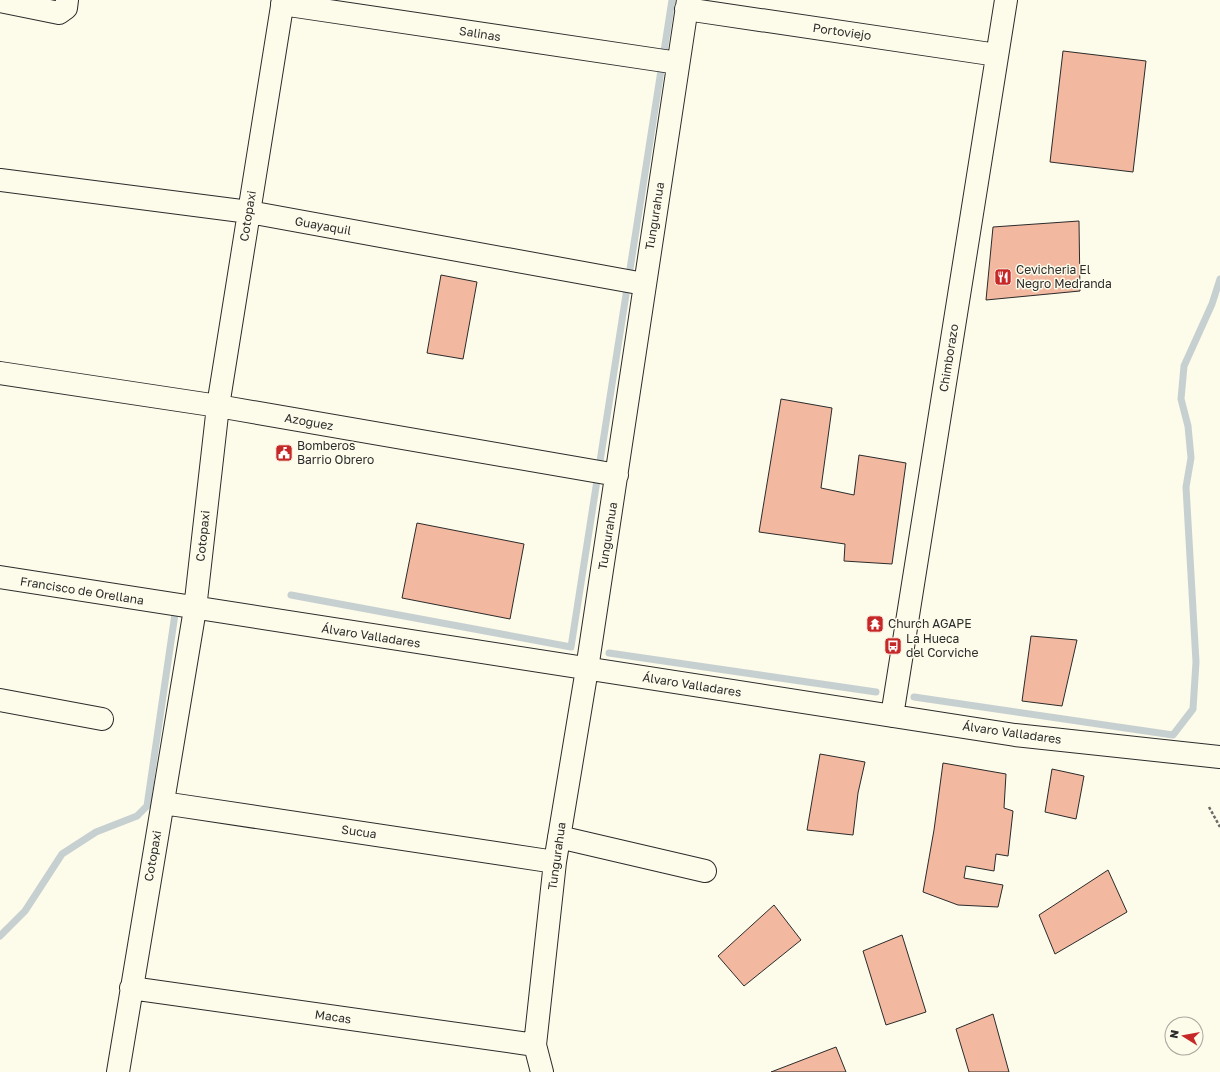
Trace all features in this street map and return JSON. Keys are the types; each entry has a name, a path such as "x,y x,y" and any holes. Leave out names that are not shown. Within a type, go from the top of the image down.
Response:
{"street":[{"path":"0,1 59,13 66,8 67,0"},
{"name":"Chimborazo","path":"892,716 1006,0"},
{"name":"Salinas","path":"283,2 677,63"},
{"name":"Cotopaxi","path":"118,1072 163,803 218,406 283,2"},
{"name":"Portoviejo","path":"687,4 997,54"},
{"name":"Tungurahua","path":"542,1072 535,1045 555,862 587,669 643,284 687,4"},
{"name":"Guayaquil","path":"0,180 249,212 643,284"},
{"name":"Azoguez","path":"0,373 218,406 615,475"},
{"name":"Francisco de Orellana","path":"0,577 164,604"},
{"name":"Álvaro Valladares","path":"164,604 1015,735 1220,757"},
{"path":"0,700 102,719"},
{"name":"Sucua","path":"163,803 555,862"},
{"path":"559,837 705,871"},
{"name":"Macas","path":"131,988 535,1045"}],"path":[{"path":"1209,807 1220,827"}],"building":[{"path":"1063,51 1146,61 1133,172 1050,162"},
{"path":"1079,221 1080,291 986,300 993,227"},
{"path":"441,275 477,282 463,359 427,353"},
{"path":"781,399 832,408 821,488 854,495 859,455 906,463 892,564 844,561 845,544 759,532"},
{"path":"417,523 524,544 510,619 402,598"},
{"path":"1031,636 1077,640 1062,706 1022,701"},
{"path":"820,754 865,762 858,793 853,835 807,830"},
{"path":"943,763 1006,774 1004,808 1013,811 1008,856 996,854 994,871 966,866 964,878 1003,885 998,907 958,905 923,892 934,830"},
{"path":"1052,769 1084,776 1076,819 1045,812"},
{"path":"1108,870 1127,912 1055,954 1039,915"},
{"path":"774,905 801,940 744,986 718,956"},
{"path":"902,935 926,1012 886,1025 863,951"},
{"path":"993,1014 1009,1072 969,1072 956,1029"},
{"path":"836,1047 846,1072 771,1072"}],"waterway":[{"path":"291,595 571,647 672,0"},
{"path":"914,697 1173,735 1193,709 1196,662 1186,487 1191,458 1188,426 1181,399 1184,366 1212,304 1220,279"},
{"path":"0,936 25,911 62,854 96,832 137,816 147,806 176,607"},
{"path":"609,653 876,692"}],"place":[{"name":"Cevicheria El Negro Medranda","path":"1003,277"},
{"name":"Bomberos Barrio Obrero","path":"284,453"},
{"name":"Church AGAPE","path":"875,624"},
{"name":"La Hueca del Corviche","path":"893,646"}]}
